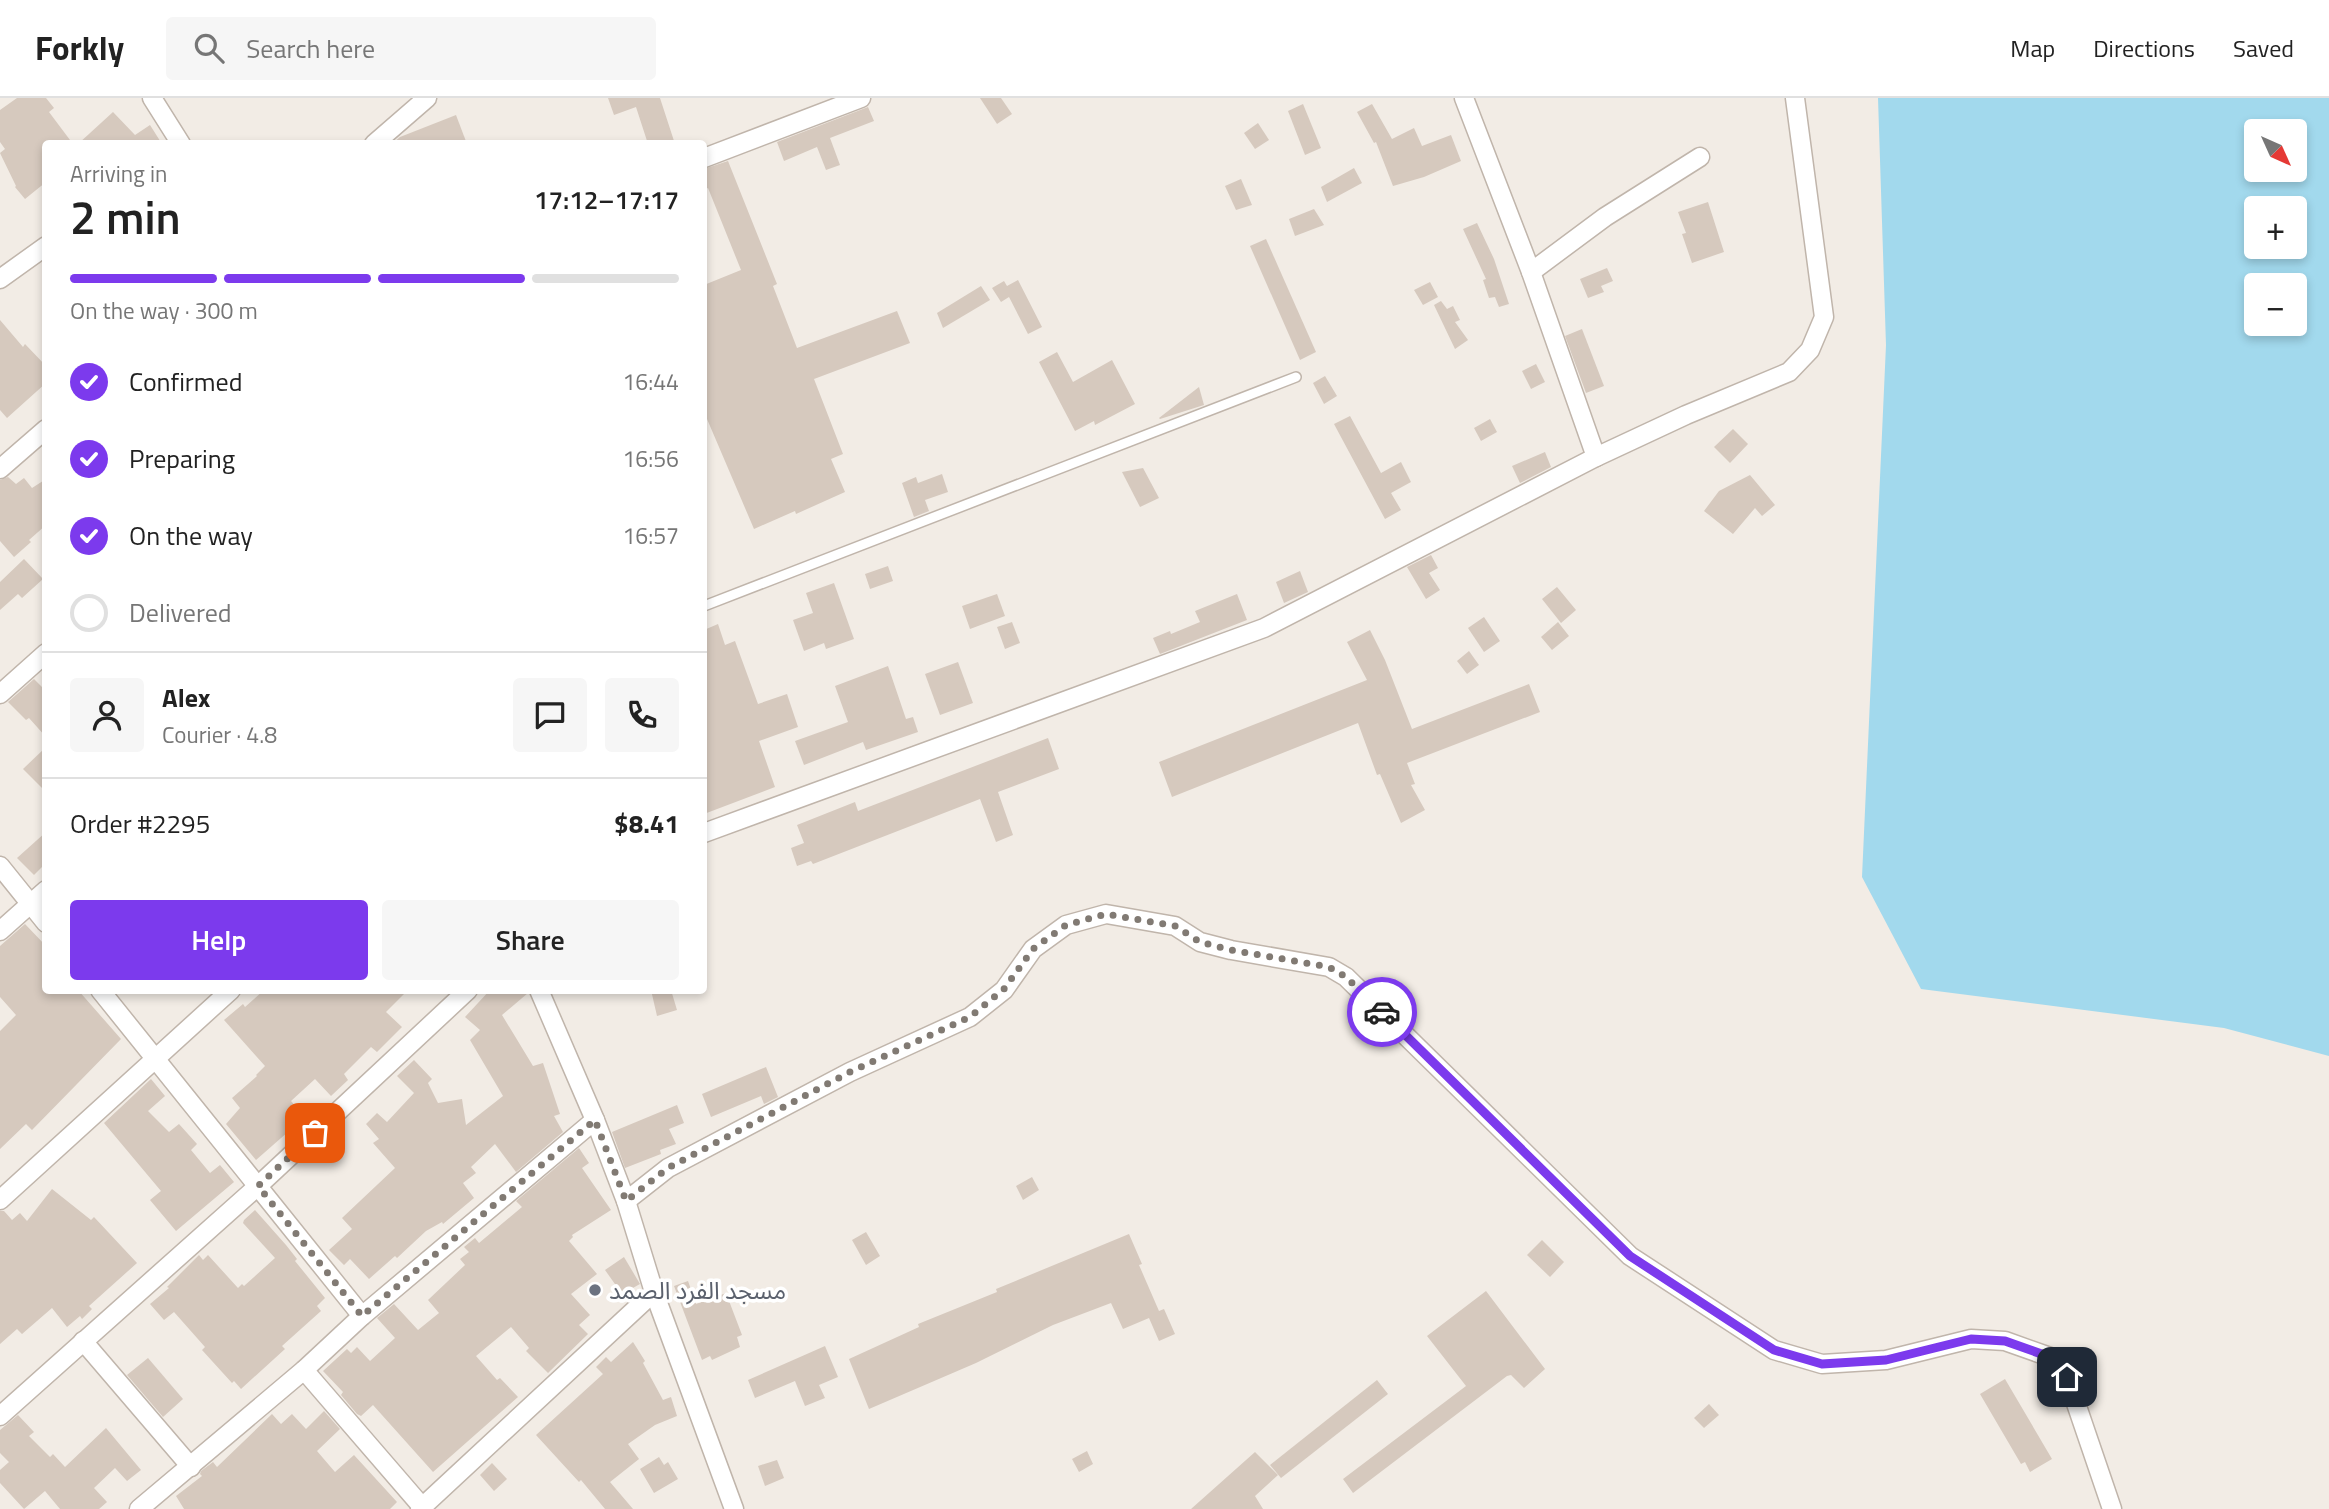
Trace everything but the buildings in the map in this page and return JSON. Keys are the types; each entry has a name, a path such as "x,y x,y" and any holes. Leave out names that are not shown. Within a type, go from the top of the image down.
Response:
{"street":[{"path":"152,98 178,140"},
{"path":"379,140 427,98"},
{"path":"707,157 861,98"},
{"path":"1464,98 1531,272 1596,457"},
{"path":"707,832 1264,628 1596,457 1686,415 1781,377 1797,366 1814,342 1824,317 1795,98"},
{"path":"1531,272 1605,217 1700,157"},
{"path":"0,279 42,249"},
{"path":"0,469 42,432"},
{"path":"0,694 42,657"},
{"path":"0,866 42,918"},
{"path":"0,931 42,894"},
{"path":"626,1201 668,1168 850,1072 970,1017 1004,989 1033,949 1066,925 1106,914 1175,926 1200,942 1329,967 1346,977 1630,1256 1774,1350 1822,1364 1886,1360 1971,1339 2005,1341 2050,1357 2067,1377 2112,1509"},
{"path":"103,994 362,1316"},
{"path":"0,1200 227,994"},
{"path":"0,1416 258,1186 464,994"},
{"path":"541,994 595,1120 626,1201 654,1292 734,1509"},
{"path":"139,1509 191,1468 362,1316 595,1120"},
{"path":"304,1370 422,1508 654,1292"},
{"path":"83,1341 191,1468"}],"lane":[{"path":"707,605 1296,377"}],"water":[{"path":"1878,98 2329,98 2329,1056 2224,1028 1921,989 1862,877 1886,345"}],"way so far":[{"path":"315,1133 258,1186 362,1316 595,1120 626,1201 668,1168 850,1072 970,1017 1004,989 1033,949 1066,925 1106,914 1175,926 1200,942 1231,950 1329,967 1346,977 1382,1012"}],"place":[{"name":"مسجد الفرد الصمد","path":"595,1290"}],"route":[{"path":"1382,1012 1630,1256 1774,1350 1822,1364 1886,1360 1971,1339 2005,1341 2050,1357 2067,1377"}]}
